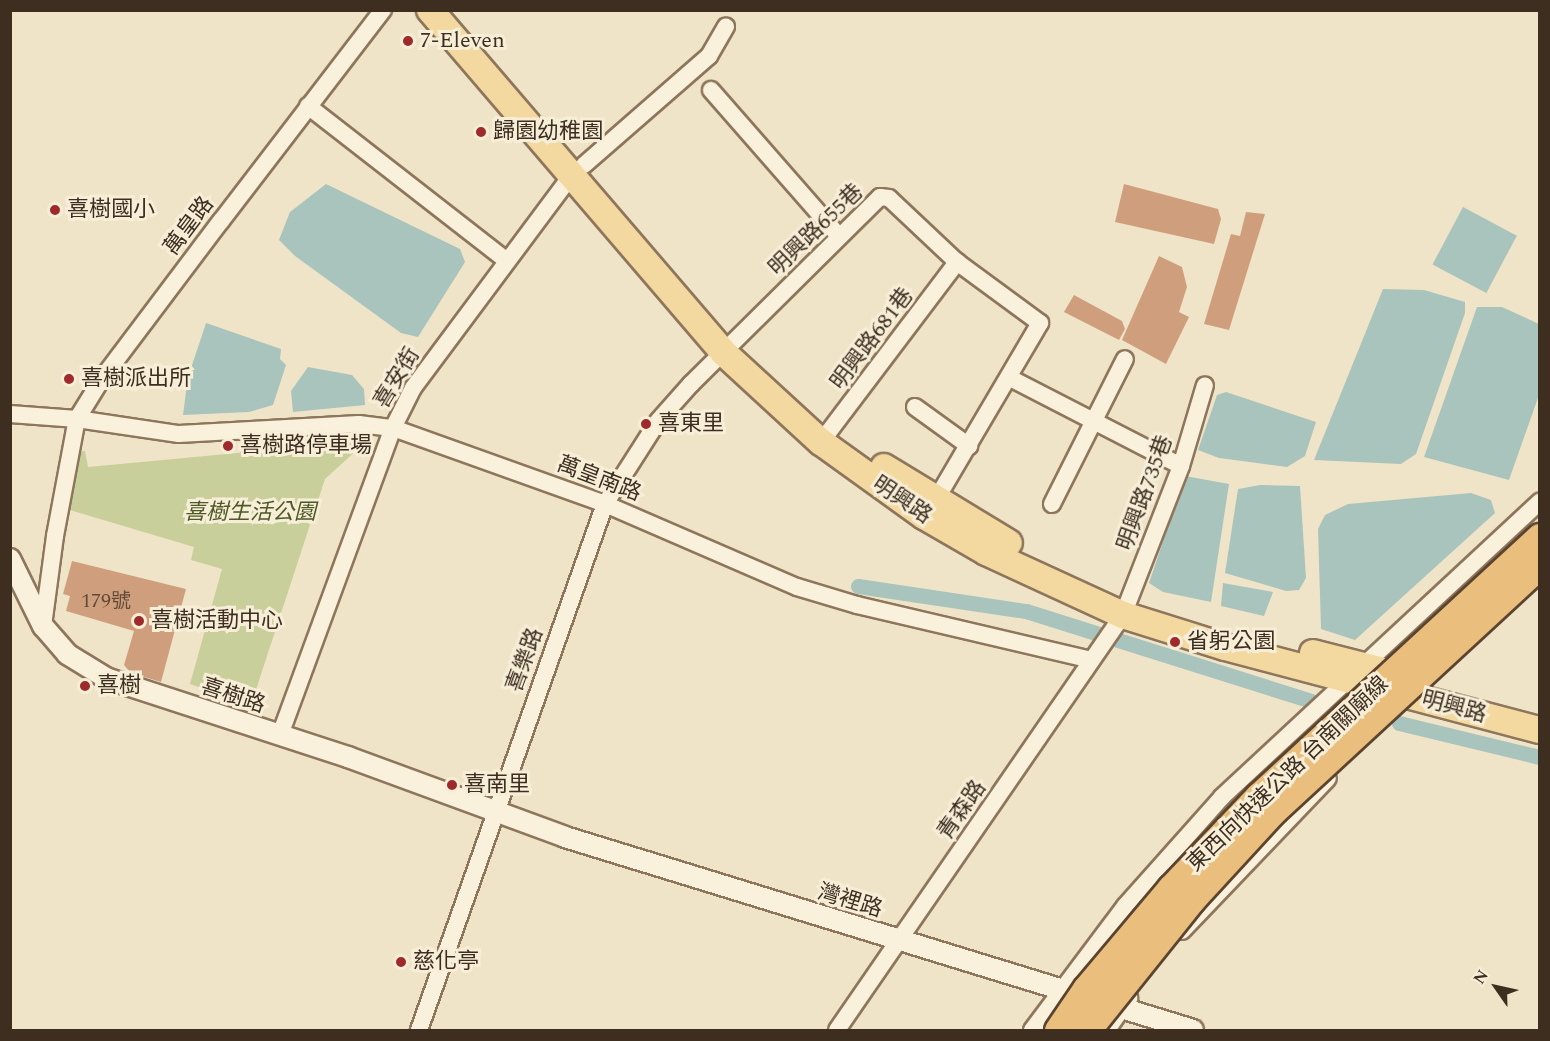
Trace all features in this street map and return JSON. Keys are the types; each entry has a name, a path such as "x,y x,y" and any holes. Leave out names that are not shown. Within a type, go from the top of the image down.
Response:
{"highway":[{"name":"東西向快速公路 台南關廟線","path":"1058,1030 1086,989 1171,888 1259,796 1539,537"},
{"name":"東西向快速公路 台南關廟線","path":"1087,1030 1191,899 1273,811 1539,565"}],"main road":[{"name":"明興路","path":"430,10 577,170 729,347 827,435 924,516 986,552 1125,610 1423,690 1539,712"},
{"name":"明興路","path":"453,10 577,170"},
{"name":"明興路","path":"827,435 935,501 1060,569 1125,610"},
{"name":"明興路","path":"1423,690 1539,730"}],"street":[{"name":"萬皇路","path":"44,626 55,536 78,419 101,380 383,10"},
{"name":"喜安街","path":"279,735 393,428 423,373 577,170 709,56 726,26"},
{"path":"711,90 839,236"},
{"path":"308,106 507,261"},
{"name":"明興路655巷","path":"729,347 872,202 880,197 889,198 957,262"},
{"path":"935,501 1010,378 1040,323 957,262"},
{"name":"明興路681巷","path":"827,435 957,262"},
{"name":"喜樂路","path":"419,1030 494,812 605,504 658,421 729,347"},
{"path":"1052,504 1125,359"},
{"path":"1010,378 1181,466"},
{"name":"明興路735巷","path":"1125,610 1181,466 1205,385"},
{"path":"915,407 969,446"},
{"path":"10,414 78,419"},
{"name":"萬皇南路","path":"78,419 179,434 359,424 393,428 605,504 797,587 856,605 1093,659"},
{"path":"1032,1030 1125,906 1222,797 1539,502"},
{"name":"喜樹路","path":"10,559 44,626 67,654 106,678 279,735 494,812"},
{"path":"1107,1030 1172,941 1292,813 1539,582"},
{"name":"青森路","path":"837,1030 1125,610"},
{"name":"灣裡路","path":"494,812 899,941 1193,1030"}],"green space":[{"name":"喜樹生活公園","path":"367,441 325,479 251,705 190,684 222,569 191,560 194,547 63,508 74,452 85,451 88,467"}],"water":[{"path":"326,184 460,249 465,262 418,337 401,333 295,256 279,240 290,212"},
{"path":"1463,207 1517,236 1486,293 1432,264"},
{"path":"1383,289 1424,290 1465,302 1465,313 1416,454 1401,464 1314,460"},
{"path":"1477,307 1502,307 1539,324 1539,395 1509,480 1424,457"},
{"path":"206,323 281,349 280,359 286,365 273,405 249,412 183,415 188,377"},
{"path":"308,367 352,375 364,389 365,405 293,412 291,391"},
{"path":"1226,392 1316,422 1305,456 1287,467 1219,458 1198,450 1217,395"},
{"path":"1185,476 1229,484 1211,602 1163,592 1149,583"},
{"path":"1260,485 1300,486 1306,578 1299,590 1286,591 1225,573 1238,489"},
{"path":"1471,493 1491,500 1495,513 1355,640 1321,629 1318,529 1325,515 1348,504"},
{"path":"1223,583 1273,592 1264,616 1221,606"}],"building":[{"path":"1124,184 1218,209 1221,219 1214,244 1115,222"},
{"path":"1246,212 1265,214 1229,330 1204,324 1231,234 1240,236"},
{"path":"1159,256 1182,267 1187,287 1179,312 1189,317 1166,364 1122,340"},
{"path":"1074,295 1122,321 1125,329 1119,340 1064,312"},
{"name":"喜樹活動中心","path":"72,561 186,589 161,682 131,673 124,665 134,631 66,611 70,596 63,594"}],"waterway":[{"path":"858,586 1026,611 1311,701"},
{"path":"1399,723 1540,757"}],"place":[{"name":"7-Eleven","path":"408,41"},
{"name":"歸園幼稚園","path":"481,132"},
{"name":"喜樹國小","path":"55,210"},
{"name":"喜樹派出所","path":"69,379"},
{"name":"喜東里","path":"646,424"},
{"name":"喜樹路停車場","path":"228,446"},
{"name":"喜樹活動中心","path":"139,621"},
{"name":"省躬公園","path":"1175,642"},
{"name":"喜樹","path":"85,686"},
{"name":"喜南里","path":"452,785"},
{"name":"慈化亭","path":"401,962"}]}
